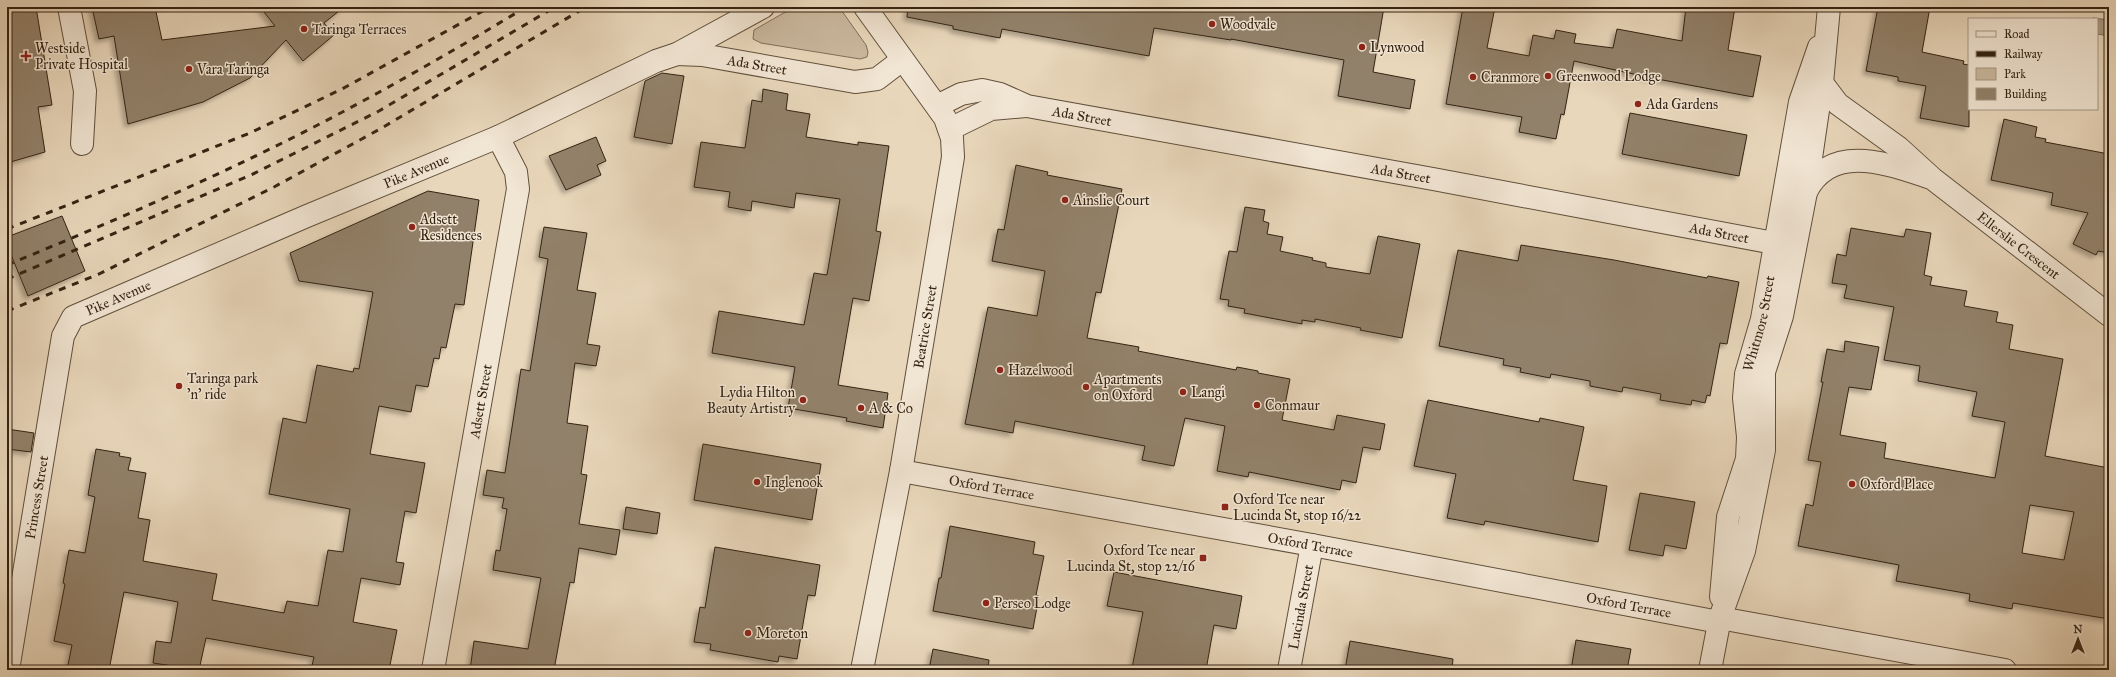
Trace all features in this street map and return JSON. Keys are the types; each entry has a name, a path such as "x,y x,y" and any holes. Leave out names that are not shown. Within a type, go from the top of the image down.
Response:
{"street":[{"path":"69,7 85,91 82,144"},
{"name":"Pike Avenue","path":"67,325 73,317 300,219 498,137 656,61 677,54 763,7"},
{"name":"Beatrice Street","path":"862,670 901,471 952,162 953,143 950,129 937,106 902,60 865,7"},
{"name":"Whitmore Street","path":"1710,670 1719,620 1722,567 1728,517 1747,458 1745,385 1762,349 1762,320 1785,245 1806,192 1822,83 1829,7"},
{"name":"Whitmore Street","path":"1785,245 1800,102 1812,63 1826,32"},
{"name":"Ada Street","path":"677,54 702,55 855,82 877,79 902,60"},
{"name":"Ellerslie Crescent","path":"1822,83 1838,104 1908,155 1933,179 2107,313"},
{"name":"Ada Street","path":"937,106 961,94 982,90 1000,94 1027,106 1785,245"},
{"name":"Ada Street","path":"950,129 991,109 1027,106"},
{"name":"Adsett Street","path":"433,670 518,189 516,172 498,137"},
{"name":"Ellerslie Crescent","path":"1806,192 1812,180 1824,171 1843,162 1867,160 1886,164 1933,179"},
{"name":"Princess Street","path":"8,670 62,336 67,325"},
{"name":"Oxford Terrace","path":"901,471 1719,620 2005,670"},
{"name":"Lucinda Street","path":"1289,670 1312,545"}],"green space":[{"path":"794,7 839,7 866,45 868,52 867,57 860,59 761,43 753,39 754,30"}],"shaded area":[{"path":"2098,19 2109,20 2109,36 2098,34"}],"building":[{"name":"Westside Private Hospital","path":"7,7 36,7 52,105 38,107 45,152 7,163"},
{"name":"Vara Taringa","path":"92,7 155,7 162,40 275,26 260,7 344,7 324,23 334,35 303,61 286,40 250,78 203,102 128,124 114,36 99,39"},
{"path":"908,7 1384,7 1373,72 1415,80 1410,109 1338,96 1344,60 1231,39 1154,28 1149,56 1002,29 1000,38 953,29 953,26 907,17"},
{"path":"1463,7 1495,7 1487,48 1529,56 1533,35 1554,39 1556,30 1576,34 1574,43 1613,48 1617,29 1682,41 1686,7 1735,7 1728,50 1761,56 1753,97 1652,78 1574,61 1564,115 1561,114 1556,139 1519,132 1522,117 1446,104"},
{"path":"1878,7 1930,7 1922,52 1964,61 1963,64 1968,65 1969,127 1920,118 1926,86 1898,81 1898,77 1866,71"},
{"path":"662,73 684,76 672,144 634,137 645,81"},
{"path":"763,89 788,94 786,110 810,114 806,137 858,145 858,142 889,146 876,231 881,232 869,301 853,298 838,385 888,393 883,428 846,421 847,418 788,408 795,367 712,353 719,311 804,325 814,273 827,275 840,199 796,193 794,208 752,201 751,211 728,207 730,192 694,187 701,142 745,148 752,100 762,102"},
{"path":"1630,113 1747,135 1739,176 1622,154"},
{"path":"2004,119 2037,127 2035,137 2046,139 2045,142 2109,154 2109,253 2098,251 2096,255 2073,244 2088,213 2051,205 2053,193 1991,180"},
{"path":"596,137 606,161 597,165 601,175 566,190 549,156"},
{"path":"1016,165 1048,172 1047,175 1122,189 1101,293 1096,292 1087,338 1139,347 1138,351 1236,370 1237,367 1258,371 1258,373 1290,379 1282,420 1334,430 1337,415 1385,424 1380,450 1363,447 1356,483 1342,480 1340,490 1249,472 1248,477 1217,471 1225,426 1185,418 1174,466 1142,460 1145,446 1015,421 1013,433 965,424 988,307 1037,316 1045,271 992,261 998,229 1004,230"},
{"path":"428,191 479,200 464,305 455,304 446,348 441,347 439,359 434,358 428,387 416,385 411,412 379,406 370,454 425,463 416,513 405,511 396,562 404,563 400,585 361,578 353,622 397,630 389,670 311,670 314,657 206,638 199,670 153,663 156,641 171,643 178,602 124,592 109,670 67,670 72,645 54,641 65,584 63,583 69,550 85,553 95,497 88,495 96,449 120,453 119,456 131,458 128,470 146,473 138,518 150,520 143,561 217,574 212,600 284,613 287,601 318,606 328,550 343,552 350,509 269,494 283,418 306,423 317,365 353,372 354,368 359,369 373,292 299,281 290,253"},
{"path":"1245,207 1265,210 1263,221 1269,223 1267,234 1283,237 1280,251 1313,258 1312,260 1326,263 1326,267 1370,274 1378,236 1420,244 1402,338 1315,319 1315,322 1302,320 1302,324 1244,313 1245,309 1228,306 1229,300 1220,299 1229,251 1237,252"},
{"path":"62,216 85,271 28,296 7,245 7,237"},
{"path":"544,227 587,233 577,290 596,293 587,344 600,346 596,366 575,363 567,423 588,426 581,474 587,475 579,524 620,530 616,555 579,548 574,583 570,582 554,670 470,670 474,641 528,649 541,578 493,570 496,550 500,551 507,509 502,508 504,498 483,495 487,470 505,473 521,369 530,371 548,259 539,257"},
{"path":"1851,228 1904,237 1906,229 1931,233 1924,275 1932,277 1930,285 1967,291 1964,306 1998,312 1996,322 2013,325 2009,349 2063,359 2045,456 2109,468 2109,619 2013,603 2012,609 1969,601 1970,594 1896,581 1899,565 1798,546 1806,504 1813,506 1821,462 1808,460 1823,382 1821,382 1827,349 1844,352 1845,341 1879,347 1871,390 1849,387 1840,435 1886,443 1884,458 1995,478 2005,422 1972,416 1977,392 1918,381 1920,366 1884,360 1894,307 1844,298 1847,285 1832,283 1837,254 1846,256","holes":["2030,505 2074,512 2064,560 2022,553"]},
{"path":"1521,245 1614,260 1707,278 1708,276 1739,282 1727,344 1720,343 1710,396 1707,395 1705,403 1692,400 1691,405 1660,400 1661,394 1623,387 1622,392 1590,386 1590,381 1551,374 1550,378 1520,372 1521,368 1503,365 1504,359 1439,346 1458,250 1518,261"},
{"path":"1428,400 1539,422 1540,418 1584,427 1573,480 1607,486 1598,542 1485,521 1484,525 1447,518 1456,474 1414,466"},
{"path":"7,429 34,433 31,452 7,449"},
{"name":"Inglenook","path":"703,444 821,464 812,520 694,500"},
{"path":"1640,493 1695,502 1686,549 1665,545 1663,556 1629,550"},
{"path":"626,507 660,513 657,534 623,529"},
{"path":"950,526 1035,542 1033,554 1044,556 1036,595 1039,596 1033,629 933,611 939,578 941,578"},
{"path":"715,547 820,565 815,596 808,595 797,659 779,656 778,662 710,650 711,644 694,642 700,607 705,608"},
{"path":"1114,572 1242,596 1236,629 1214,625 1206,670 1144,670 1132,668 1143,612 1107,606"},
{"path":"1576,640 1631,649 1627,670 1571,670"},
{"path":"1350,641 1453,659 1452,670 1345,670"},
{"path":"933,649 989,660 988,670 929,670"}],"railway":[{"path":"7,229 250,133 342,89 490,7"},
{"path":"7,265 159,200 234,166 336,116 391,86 526,7"},
{"path":"7,279 251,175 379,111 555,7"},
{"path":"7,311 99,274 274,187 380,129 586,7"}],"place":[{"name":"Woodvale","path":"1212,24"},
{"name":"Taringa Terraces","path":"304,29"},
{"name":"Lynwood","path":"1362,47"},
{"name":"Westside Private Hospital","path":"26,56"},
{"name":"Vara Taringa","path":"189,69"},
{"name":"Greenwood Lodge","path":"1548,76"},
{"name":"Cranmore","path":"1473,77"},
{"name":"Ada Gardens","path":"1638,104"},
{"name":"Ainslie Court","path":"1065,200"},
{"name":"Adsett Residences","path":"412,227"},
{"name":"Hazelwood","path":"1000,370"},
{"name":"Taringa park 'n' ride","path":"179,386"},
{"name":"Apartments on Oxford","path":"1086,387"},
{"name":"Langi","path":"1183,392"},
{"name":"Lydia Hilton Beauty Artistry","path":"803,400"},
{"name":"Conmaur","path":"1257,405"},
{"name":"A & Co","path":"861,408"},
{"name":"Inglenook","path":"757,482"},
{"name":"Oxford Place","path":"1852,484"},
{"name":"Oxford Tce near Lucinda St, stop 16/22","path":"1225,507"},
{"name":"Oxford Tce near Lucinda St, stop 22/16","path":"1203,558"},
{"name":"Perseo Lodge","path":"986,603"},
{"name":"Moreton","path":"748,633"}]}
